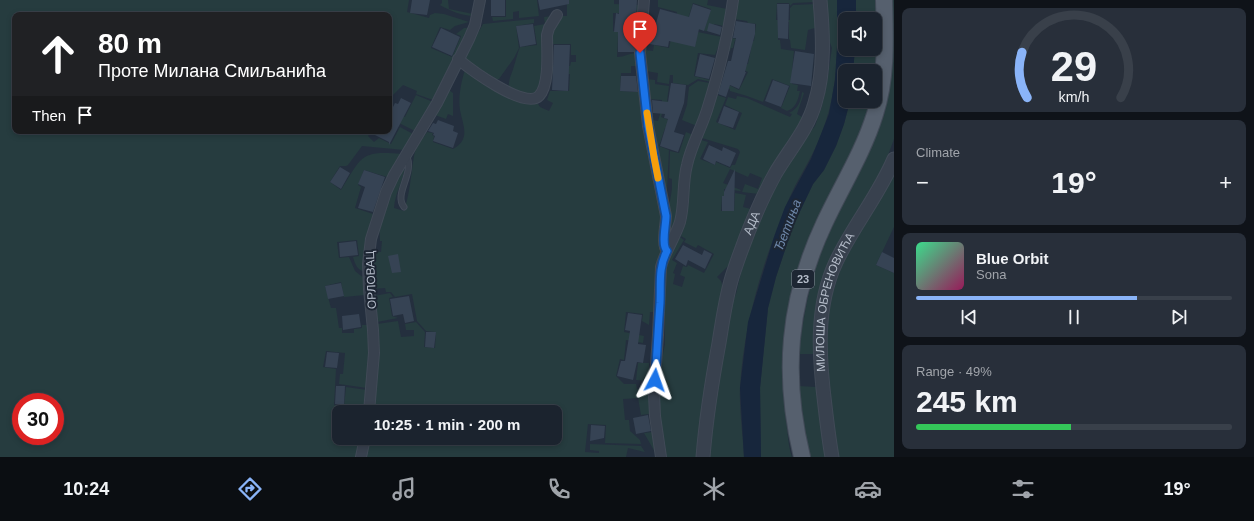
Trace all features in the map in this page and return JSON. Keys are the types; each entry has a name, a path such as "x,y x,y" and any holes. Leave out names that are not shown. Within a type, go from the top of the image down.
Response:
{"main road":[{"name":"23","path":"802,457 792,411 791,394 790,357 794,318 806,268 816,241 855,163 875,114 881,91 884,67 884,0"}],"street":[{"name":"ОРЛОВАЦ","path":"370,405 374,353 368,264 370,239 386,192 405,154 437,102 475,25 480,0"},
{"path":"644,0 640,53 650,134 666,216 664,248 667,251"},
{"path":"661,457 655,416 654,394 660,279 663,258 676,235 680,223 683,211 687,165 707,110 725,42 733,0"},
{"name":"АДА","path":"702,457 713,374 733,272 758,208 780,166 805,126 815,103 822,54 823,28 820,0"},
{"path":"458,59 469,68 510,93 529,100 536,99 540,95 545,83 547,35 549,28 557,15"},
{"name":"МИЛОША ОБРЕНОВИЋА","path":"832,457 822,386 820,356 822,315 825,296 836,262 885,178 894,159"},
{"path":"361,457 364,445"}],"lane":[{"path":"404,206 400,201 408,175 409,165 405,154"}],"green space":[{"path":"0,0 409,0 407,12 429,18 430,15 435,13 444,14 469,22 455,26 450,30 440,27 431,48 452,57 461,36 456,34 464,28 469,28 433,100 416,94 417,91 403,85 392,96 392,12 12,12 12,134 369,134 368,136 374,142 379,138 391,144 400,127 413,134 404,150 362,146 348,165 340,166 330,182 341,190 353,170 363,158 377,153 402,154 387,177 364,170 358,185 361,187 355,208 373,214 366,250 365,272 358,268 353,257 359,256 357,240 337,242 339,258 349,257 355,271 365,279 365,295 344,297 341,282 325,286 331,308 336,308 339,328 342,328 342,333 354,333 354,329 362,328 362,325 369,325 367,388 339,384 340,374 343,374 345,353 326,351 323,367 336,369 334,405 332,405 332,445 360,445 358,457 0,457"},
{"path":"442,0 448,0 449,9 473,14 472,16 464,15 448,9 440,5"},
{"path":"506,0 537,0 539,16 519,18 519,11 513,12 513,19 493,21 492,17 506,17"},
{"path":"567,0 614,0 614,4 639,5 639,13 613,13 613,31 626,33 618,36 617,57 637,53 638,66 631,66 631,73 621,73 620,91 640,92 662,209 661,252 656,267 654,312 650,312 649,325 642,321 643,314 626,312 624,332 644,336 643,343 626,340 624,360 620,359 616,376 624,384 636,384 637,389 649,390 649,414 641,415 638,398 623,399 625,420 629,420 630,431 640,440 641,444 605,443 606,425 588,424 585,452 599,453 599,451 590,450 590,444 641,446 645,452 628,448 626,457 364,457 367,445 562,445 562,405 374,405 378,351 377,324 398,321 401,337 414,336 414,330 406,330 405,324 416,322 425,332 424,347 435,348 436,332 426,331 417,321 412,294 395,297 391,292 386,292 385,288 373,289 372,266 376,231 377,241 375,241 374,251 381,252 382,241 380,241 379,220 382,210 405,162 405,168 396,196 394,208 404,211 415,153 419,143 427,132 433,133 433,142 453,149 462,141 464,136 464,127 459,100 465,70 527,102 538,104 540,107 549,111 553,103 547,100 550,91 569,91 570,74 549,73 552,65 570,66 571,62 576,62 576,55 571,55 571,44 552,44 550,33 561,16 567,16"},
{"path":"658,0 708,0 707,5 727,9 724,26 714,24 712,32 695,29 705,27 711,9 693,3 688,19 693,31 722,37 715,55 698,53 694,76 710,80 711,82 698,79 688,85 673,83 673,75 670,75 669,84 657,82 658,73 646,71 645,50 653,51 654,45 669,48 677,12 658,7"},
{"path":"737,0 815,0 815,2 793,3 790,6 789,3 777,3 776,20 790,20 790,8 793,5 816,4 816,26 815,28 808,30 805,50 791,48 789,39 789,22 778,22 778,40 780,40 781,49 794,51 792,70 794,71 792,84 798,85 797,91 800,91 796,103 790,110 787,111 781,108 790,86 772,79 763,102 730,91 730,89 719,85 720,83 728,87 729,85 739,90 748,72 739,68 740,63 748,64 752,44 735,40 733,48 728,51 730,38 754,41 756,24 734,19"},
{"path":"826,0 837,0 838,34 836,68 827,119 812,155 792,192 781,218 767,255 747,330 740,387 744,457 707,457 731,304 736,294 745,256 771,192 798,148 815,126 822,106 832,48 828,37"},
{"path":"856,0 877,0 877,12 856,12"},
{"path":"892,0 894,0 894,139 884,166 830,259 815,354 799,354 810,287 820,255 867,156 884,115 890,87 893,29"},
{"path":"552,16 541,89 532,96 509,88 510,79 520,47 537,45 534,26 545,24 544,17"},
{"path":"534,19 534,23 516,26 519,48 514,58 499,79 494,80 465,59 483,24"},
{"path":"647,25 652,26 649,42 644,42"},
{"path":"854,56 876,56 876,64 854,64"},
{"path":"549,74 549,89 544,100 541,98"},
{"path":"647,79 655,80 655,84 669,86 667,101 682,103 681,107 666,102 661,117 674,122 671,130 665,128 659,146 669,150 666,193 651,120 658,121 662,100 649,99"},
{"path":"698,81 710,83 697,126 682,120 687,105 689,87"},
{"path":"449,90 453,93 453,116 448,114 446,119 435,115"},
{"path":"802,92 804,93 797,114 802,117 795,132 759,194 742,192 745,184 758,189 762,178 750,173 748,177 730,169 723,183 741,190 724,189 721,211 734,211 735,193 746,195 743,207 751,209 731,263 717,277 721,281 723,287 697,457 666,457 658,396 659,375 665,344 665,281 667,263 672,250 680,237 684,240 672,260 677,263 673,273 675,274 673,284 682,287 685,277 680,275 683,266 687,267 688,265 704,273 714,254 698,245 696,248 684,242 686,239 681,236 686,220 693,157 701,140 708,142 700,159 715,165 716,162 730,168 732,165 735,165 740,152 738,149 702,138 717,95 726,98 716,122 735,130 742,113 725,105 728,97 736,99 737,96 747,98 790,117 792,114 789,113 795,109 801,99"},
{"path":"416,95 433,102 415,131 392,120 392,110 405,117"},
{"path":"848,108 868,108 860,132 824,205 807,244 792,294 784,344 783,369 786,421 792,457 761,457 760,388 768,308 776,277 793,226 813,184 824,170 836,146"},
{"path":"686,132 693,135 681,201 668,239 669,207 672,189 672,179 669,178 670,151 679,153"},
{"path":"894,174 894,227 876,265 894,273 894,457 839,457 834,432 827,369 828,316 831,298 842,264"},
{"path":"390,293 393,297 389,298 392,316 398,318 377,322 374,296"},
{"path":"638,363 649,363 649,381 636,380"},
{"path":"799,386 816,387 826,457 810,457 805,434"},
{"path":"346,387 367,390 366,405 344,405"},
{"path":"652,432 656,454 644,433"}],"water":[{"name":"Ђетиња","path":"837,0 856,0 856,12 838,12 838,56 854,56 854,64 838,64 838,108 848,108 836,146 824,170 813,184 793,226 776,277 768,308 760,388 761,457 744,457 740,388 748,322 774,237 785,207 811,159 829,114 835,80"}],"building":[{"path":"412,0 430,0 427,15 410,13"},
{"path":"491,0 505,0 505,16 491,16"},
{"path":"538,0 569,0 569,4 540,10"},
{"path":"619,0 637,0 634,52 618,52 618,32 614,32 616,13 619,14"},
{"path":"693,4 711,10 704,31 699,29 695,47 669,41 668,47 649,44 652,26 655,27 660,9 689,17"},
{"path":"777,4 789,4 788,39 778,38"},
{"path":"736,21 755,24 755,34 746,72 739,89 730,85 726,97 718,94 728,61 731,61 736,38 733,38"},
{"path":"709,23 722,27 720,35 707,31"},
{"path":"533,24 536,44 520,47 516,26"},
{"path":"441,28 460,37 452,56 432,47"},
{"path":"554,45 570,45 568,91 552,90"},
{"path":"795,51 814,54 811,86 790,83"},
{"path":"700,54 715,58 709,79 695,76"},
{"path":"621,76 636,76 638,92 620,91"},
{"path":"773,80 789,86 781,107 765,101"},
{"path":"671,83 686,85 684,103 674,132 684,135 678,152 660,146 668,119 664,118 665,114 653,113 652,100 668,102"},
{"path":"401,98 411,103 389,145 389,142 373,134 392,134 392,109 395,103 398,104"},
{"path":"724,106 739,112 733,128 718,123"},
{"path":"438,120 454,126 453,131 458,133 453,148 433,141 435,136 433,135 434,133 428,131 433,123 436,124"},
{"path":"709,145 722,151 723,147 736,153 730,167 716,161 715,165 703,159"},
{"path":"340,167 350,173 341,189 330,182"},
{"path":"735,169 734,211 722,211 722,196 724,196 724,192"},
{"path":"364,170 385,177 373,212 358,208 365,187 358,184"},
{"path":"356,241 358,255 340,257 339,243"},
{"path":"683,245 702,255 704,250 712,254 705,269 688,260 686,266 675,259"},
{"path":"882,252 894,258 894,273 876,265"},
{"path":"398,254 401,272 392,273 388,256"},
{"path":"341,283 344,296 328,299 325,286"},
{"path":"409,296 414,321 405,323 403,314 393,316 390,299"},
{"path":"628,313 642,315 638,344 646,345 643,363 637,362 633,380 617,376 621,361 625,361 630,331 625,330"},
{"path":"359,314 361,327 343,330 342,316"},
{"path":"426,332 436,332 434,348 425,347"},
{"path":"327,352 339,353 337,368 325,367"},
{"path":"336,386 345,386 344,405 335,404"},
{"path":"648,415 651,431 636,434 633,418"},
{"path":"591,425 605,426 604,438 590,441"}],"slow traffic":[{"path":"647,113 658,178"}],"route":[{"path":"640,53 648,126 666,216 664,248 667,251 663,258 661,267 655,380"}]}
